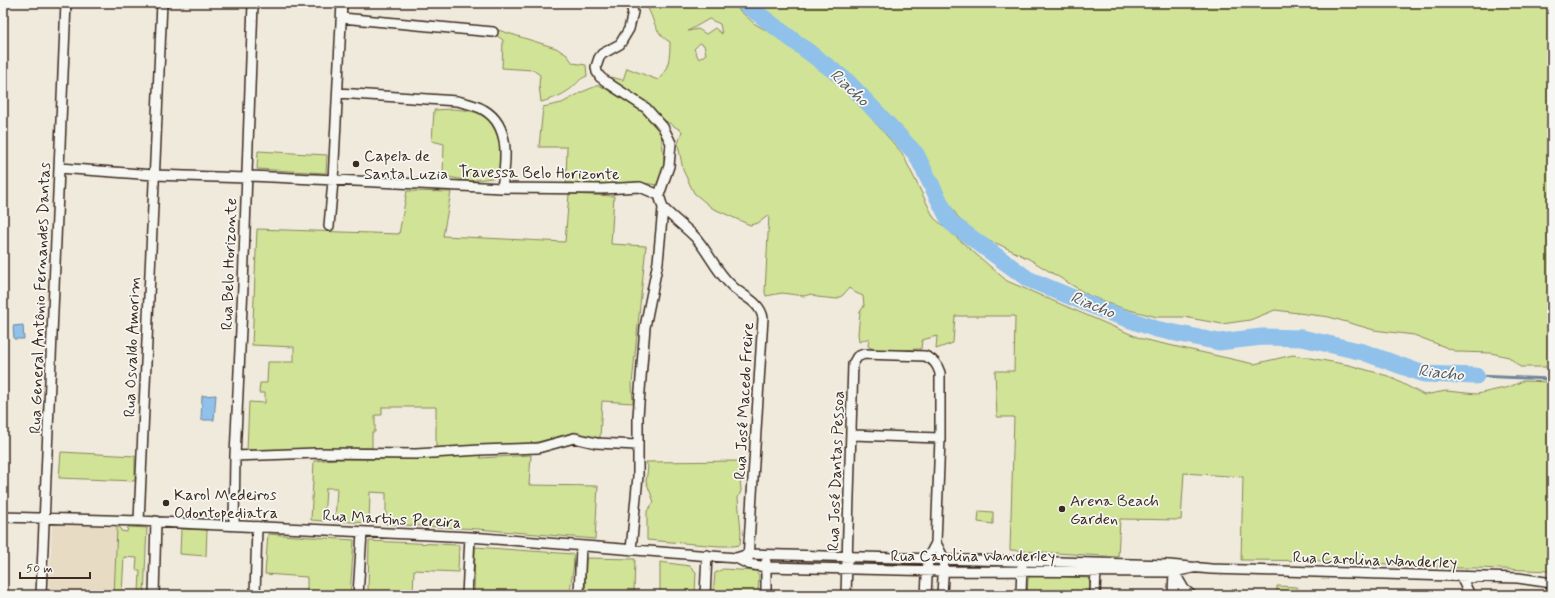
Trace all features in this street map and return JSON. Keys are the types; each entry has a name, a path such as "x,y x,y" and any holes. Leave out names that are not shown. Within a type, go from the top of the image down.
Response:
{"street":[{"name":"Rua General Antônio Fernandes Dantas","path":"41,595 66,3"},
{"name":"Rua Osvaldo Amorim","path":"139,521 162,3"},
{"name":"Rua Belo Horizonte","path":"234,525 235,456 253,3"},
{"path":"329,226 334,181 342,3"},
{"path":"628,3 633,12 629,29 623,41 617,47 602,54 597,61 596,67 600,77 646,108 663,127 671,143 670,166 659,195 663,208 658,262 645,327 637,445 638,476 631,550"},
{"path":"342,18 493,32"},
{"path":"338,93 457,101 473,105 484,110 493,117 500,127 506,149 502,188"},
{"name":"Travessa Belo Horizonte","path":"59,168 154,175 247,178 251,176 502,188 602,189 640,187 659,195"},
{"name":"Rua José Macedo Freire","path":"663,208 695,238 718,271 732,287 753,301 760,307 762,312 763,318 748,564"},
{"name":"Rua José Dantas Pessoa","path":"846,595 853,364 857,357 864,354 925,356 932,359 937,365 940,380 940,438"},
{"path":"852,435 940,438 936,543 928,558 926,595"},
{"path":"235,456 317,453 416,454 538,448 574,438 596,443 637,445"},
{"name":"Rua Martins Pereira","path":"3,517 45,517 234,525 470,537 736,558"},
{"path":"154,595 156,522"},
{"path":"255,595 257,527"},
{"path":"358,595 362,532"},
{"path":"467,595 470,537"},
{"path":"936,543 944,559 942,595"},
{"path":"579,595 581,546"},
{"name":"Rua Carolina Wanderley","path":"736,558 748,554 766,554 1022,560 1096,567"},
{"path":"766,554 766,595"},
{"path":"705,595 707,555"},
{"name":"Rua Carolina Wanderley","path":"736,558 748,564 766,567 927,571 1021,571 1096,567 1197,567 1211,569 1518,578 1552,583"},
{"path":"1021,595 1022,560"},
{"path":"1095,595 1096,567"},
{"path":"1172,568 1174,595"},
{"path":"1172,568 1184,589 1191,595"},
{"path":"1461,577 1470,595"}],"shaded area":[{"path":"52,524 117,527 114,595 49,595"}],"green space":[{"path":"645,3 731,3 755,24 778,37 841,84 902,153 934,218 1007,281 1142,339 1254,364 1293,355 1349,365 1388,376 1424,395 1446,391 1477,394 1509,387 1523,381 1552,382 1552,571 1453,568 1337,561 1241,560 1243,477 1184,473 1181,520 1120,519 1118,557 1010,550 1014,417 997,417 995,371 1014,371 1015,316 955,316 953,343 936,349 937,336 922,340 921,349 878,350 868,346 869,338 859,342 858,334 860,312 864,306 863,296 849,288 837,299 817,297 811,294 804,296 782,293 766,296 769,215 758,223 750,225 712,208 694,193 683,170 678,144 682,131 664,120 652,107 613,82 610,77 623,80 627,68 658,80 665,72 669,58 670,42 660,34","holes":["709,19 720,24 722,34 715,28 706,34 698,29 688,31","700,43 704,45 706,54 699,59 694,49"]},
{"path":"757,3 1552,3 1552,367 1520,367 1509,357 1491,353 1458,352 1414,335 1374,330 1329,317 1275,310 1250,320 1222,324 1184,317 1157,317 1122,308 1090,296 1029,259 996,243 988,241 960,220 949,204 930,167 908,134 873,98 833,63 762,11"},
{"path":"498,30 556,48 567,55 573,63 586,65 587,76 563,94 541,102 539,85 540,75 533,70 502,68 503,40 496,35"},
{"path":"599,85 646,112 661,133 664,172 658,185 635,182 618,184 566,183 567,147 539,147 543,107 562,103"},
{"path":"453,109 481,114 486,116 494,123 501,144 502,154 502,165 499,177 470,181 443,176 444,144 432,141 434,110"},
{"path":"258,151 327,155 326,173 257,169"},
{"path":"407,191 451,192 443,236 565,242 569,194 614,196 611,244 646,246 632,384 633,403 602,401 600,438 575,432 538,442 522,444 436,448 436,407 382,407 382,415 375,415 375,432 372,432 372,448 247,450 249,402 265,403 265,393 259,393 260,383 267,383 268,362 294,362 294,347 252,345 257,229 399,234"},
{"path":"61,452 135,456 135,481 59,478"},
{"path":"481,454 480,458 531,455 529,485 598,486 595,539 478,529 386,524 386,493 370,492 369,523 335,521 337,488 326,488 324,521 311,520 314,461 335,459 422,459"},
{"path":"744,461 740,477 741,491 738,498 741,533 740,545 719,546 647,540 647,511 654,502 646,481 648,467 646,462"},
{"path":"979,511 993,512 993,524 978,522"},
{"path":"117,527 120,527 121,531 127,532 128,527 147,528 144,595 114,595","holes":["124,557 137,558 136,570 140,570 139,594 122,593"]},
{"path":"181,529 207,530 206,556 180,554"},
{"path":"268,534 354,540 350,595 307,595 307,577 265,574"},
{"path":"369,541 459,545 458,572 414,570 413,593 368,592"},
{"path":"475,547 573,554 574,564 571,595 474,595"},
{"path":"586,558 635,559 634,595 585,595"},
{"path":"660,562 690,566 696,572 695,595 660,595"},
{"path":"723,569 756,571 759,575 758,595 713,595 715,573"},
{"path":"1032,575 1089,578 1090,586 1088,595 1027,595 1028,579"},
{"path":"1277,586 1297,587 1297,595 1277,595"},
{"path":"1520,590 1552,592 1552,595 1519,595"}],"water":[{"path":"23,325 24,339 14,339 13,326"},
{"path":"216,395 214,420 201,420 202,396"}],"waterway":[{"name":"Riacho","path":"744,3 847,81 916,154 950,222 1028,279 1105,311 1156,329 1219,342 1262,337 1302,338 1363,352 1424,374 1476,376"},
{"name":"Riacho","path":"1476,376 1552,379"}],"place":[{"name":"Capela de Santa Luzia","path":"356,164"},
{"name":"Karol Medeiros Odontopediatra","path":"166,503"},
{"name":"Arena Beach Garden","path":"1062,509"}]}
